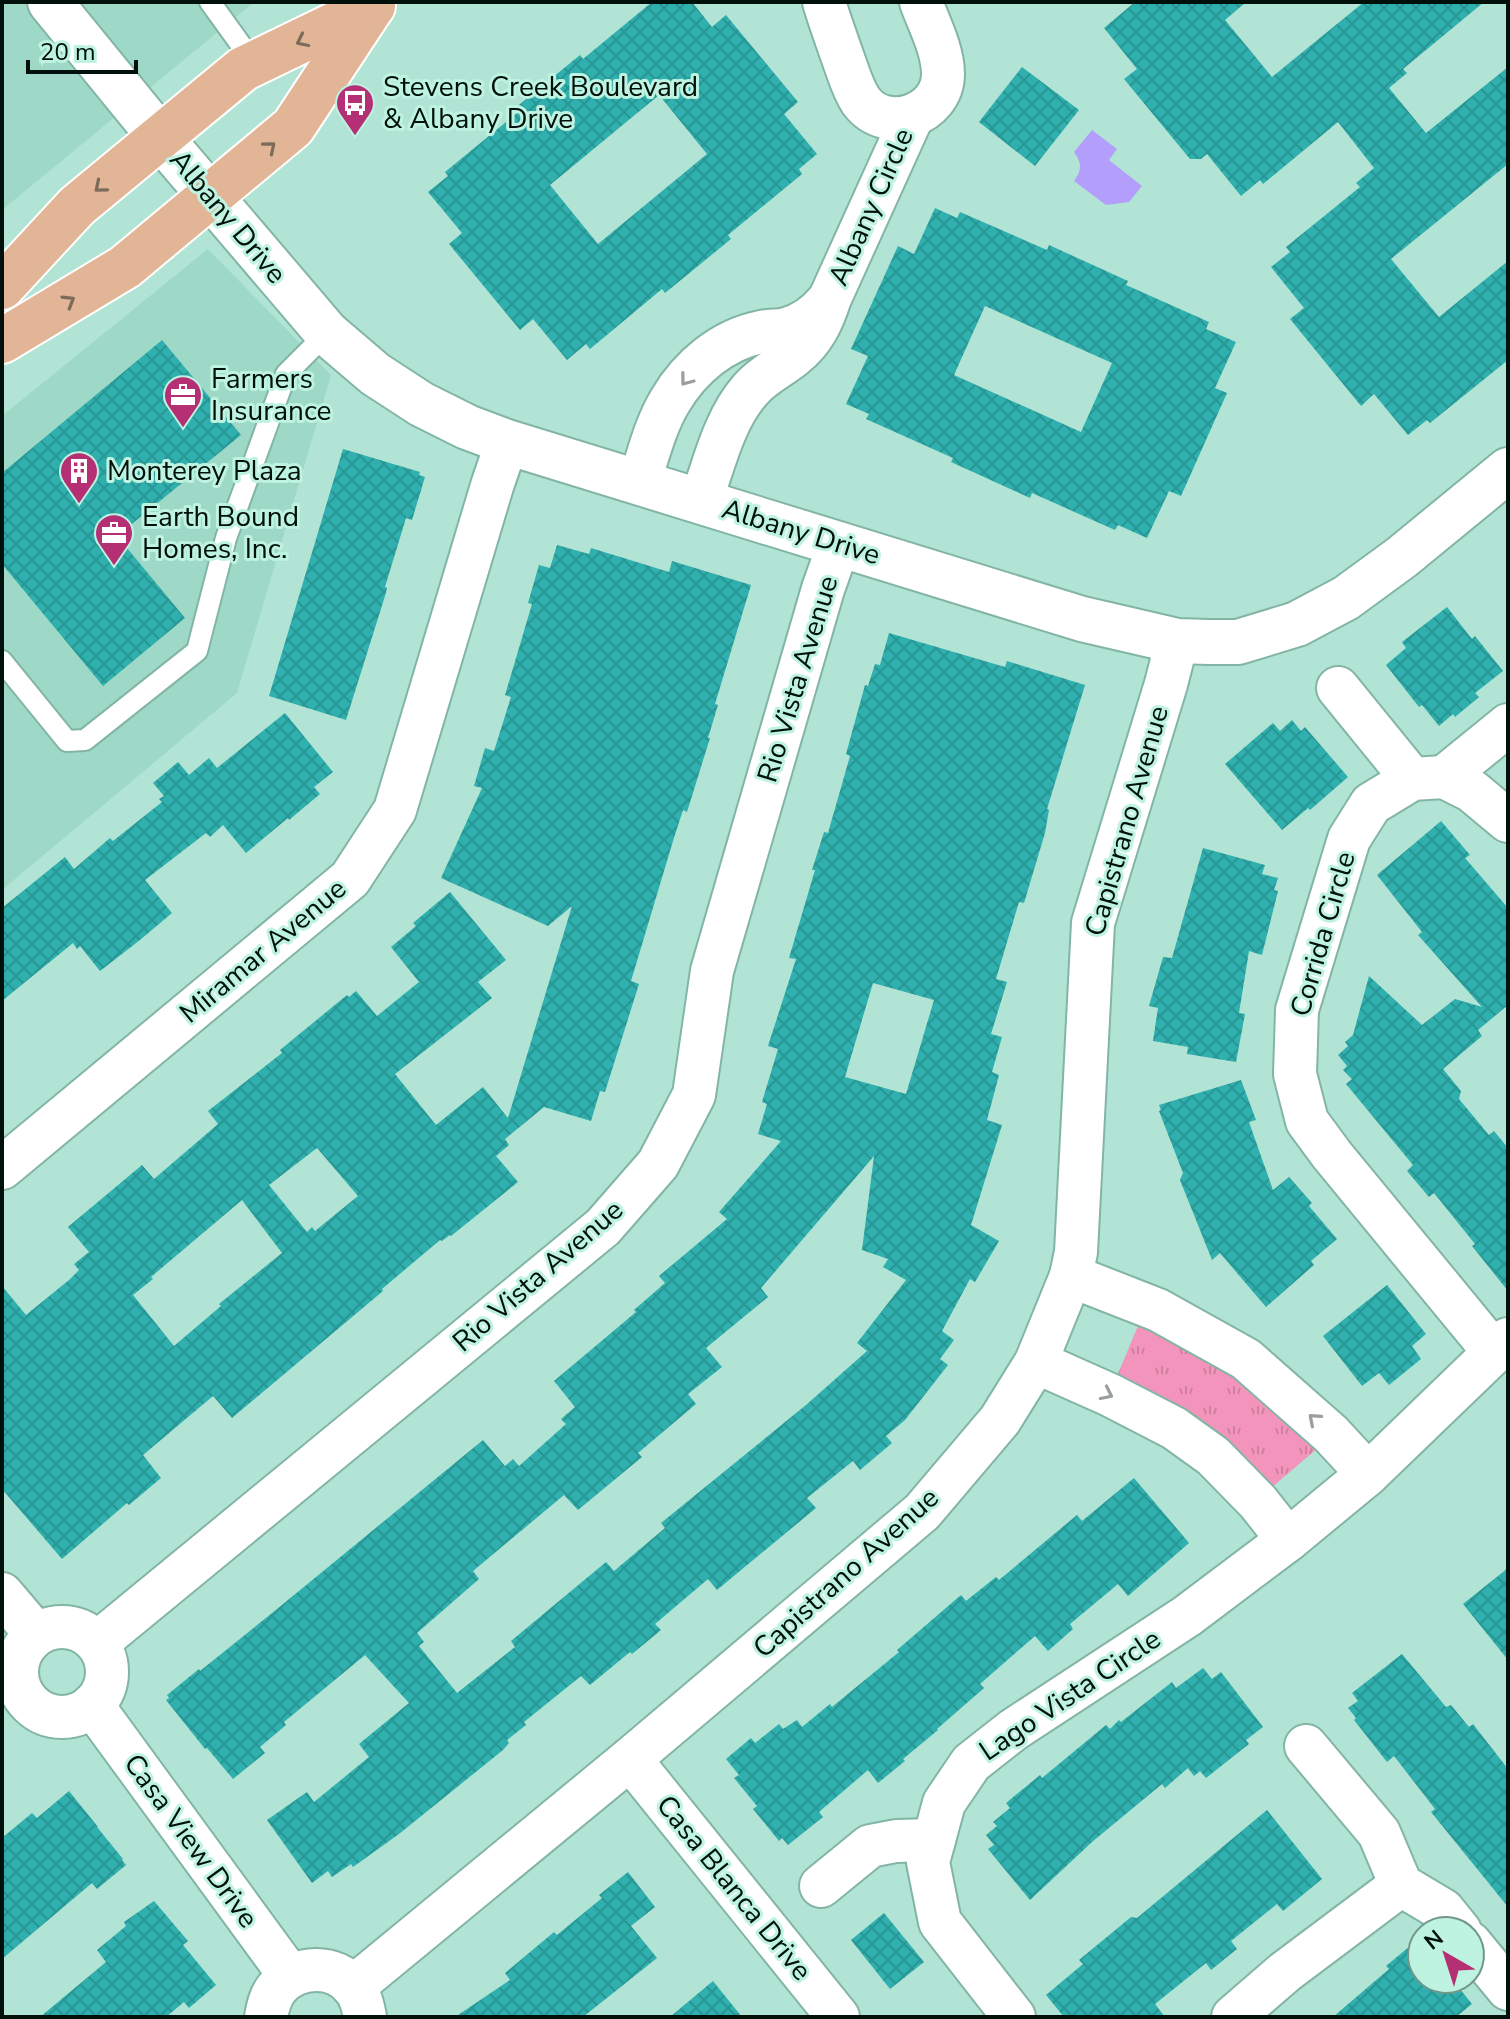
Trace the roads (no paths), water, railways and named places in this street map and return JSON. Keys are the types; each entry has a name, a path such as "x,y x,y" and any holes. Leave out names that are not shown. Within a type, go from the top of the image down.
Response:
{"main road":[{"path":"2,287 77,206 243,69 375,4"},
{"path":"2,341 125,267 293,127 375,4"}],"street":[{"name":"Albany Drive","path":"50,2 327,333 375,374 421,404 467,427 507,442 1082,619 1177,641 1238,642 1297,624 1357,590 1508,470"},
{"name":"Albany Circle","path":"824,2 854,88 863,104 877,115 895,119 912,117 927,107 939,93 943,76 941,58 921,2"},
{"name":"Albany Circle","path":"701,501 737,407 752,388 812,339 824,318 830,298 912,117"},
{"name":"Albany Circle","path":"639,483 670,401 696,367 717,350 738,339 796,325 820,311 830,298"},
{"path":"748,336 772,370"},
{"name":"Miramar Avenue","path":"2,1168 350,879 395,810 507,442"},
{"name":"Rio Vista Avenue","path":"97,1643 603,1227 658,1164 694,1095 712,971 839,544"},
{"name":"Capistrano Avenue","path":"359,2002 630,1759 922,1512 1000,1420 1036,1362 1071,1276 1077,1237 1093,923 1177,641"},
{"path":"1338,688 1428,778 1472,791 1508,821"},
{"name":"Corrida Circle","path":"1501,1346 1340,1165 1307,1121 1295,1074 1297,1010 1349,839 1371,804 1428,778 1508,725"},
{"path":"1071,1276 1158,1310 1246,1359 1331,1434 1368,1474"},
{"name":"Lago Vista Circle","path":"1014,2017 940,1922 928,1862 944,1803 971,1763 1013,1730 1187,1616 1288,1540 1368,1474 1501,1346"},
{"path":"1036,1362 1174,1428 1213,1456 1258,1502 1288,1540"},
{"path":"2,1594 36,1634"},
{"path":"68,1626 84,1632 97,1643 106,1658 107,1675 102,1692 92,1705 80,1714 66,1717 52,1717 38,1711 14,1712 19,1689 16,1673 18,1659 25,1644 36,1634 51,1627 68,1626"},
{"name":"Casa View Drive","path":"92,1705 290,1976"},
{"path":"1306,1746 1379,1833 1401,1885 1447,1915"},
{"name":"Casa Blanca Drive","path":"630,1759 838,2017"},
{"path":"821,1886 870,1846 896,1841 934,1840"},
{"path":"1233,2017 1285,1972 1401,1885"},
{"path":"1486,1962 1508,1989"},
{"path":"266,2017 269,2001 278,1987 290,1976 306,1970 324,1970 340,1976 359,2002"}],"lane":[{"path":"210,2 254,63"},
{"path":"2,661 67,741 85,740 197,651 226,538 286,374 327,333"}],"place":[{"name":"Stevens Creek Boulevard & Albany Drive","path":"355,137"},
{"name":"Farmers Insurance","path":"183,429"},
{"name":"Monterey Plaza","path":"79,505"},
{"name":"Earth Bound Homes, Inc.","path":"114,567"}]}
